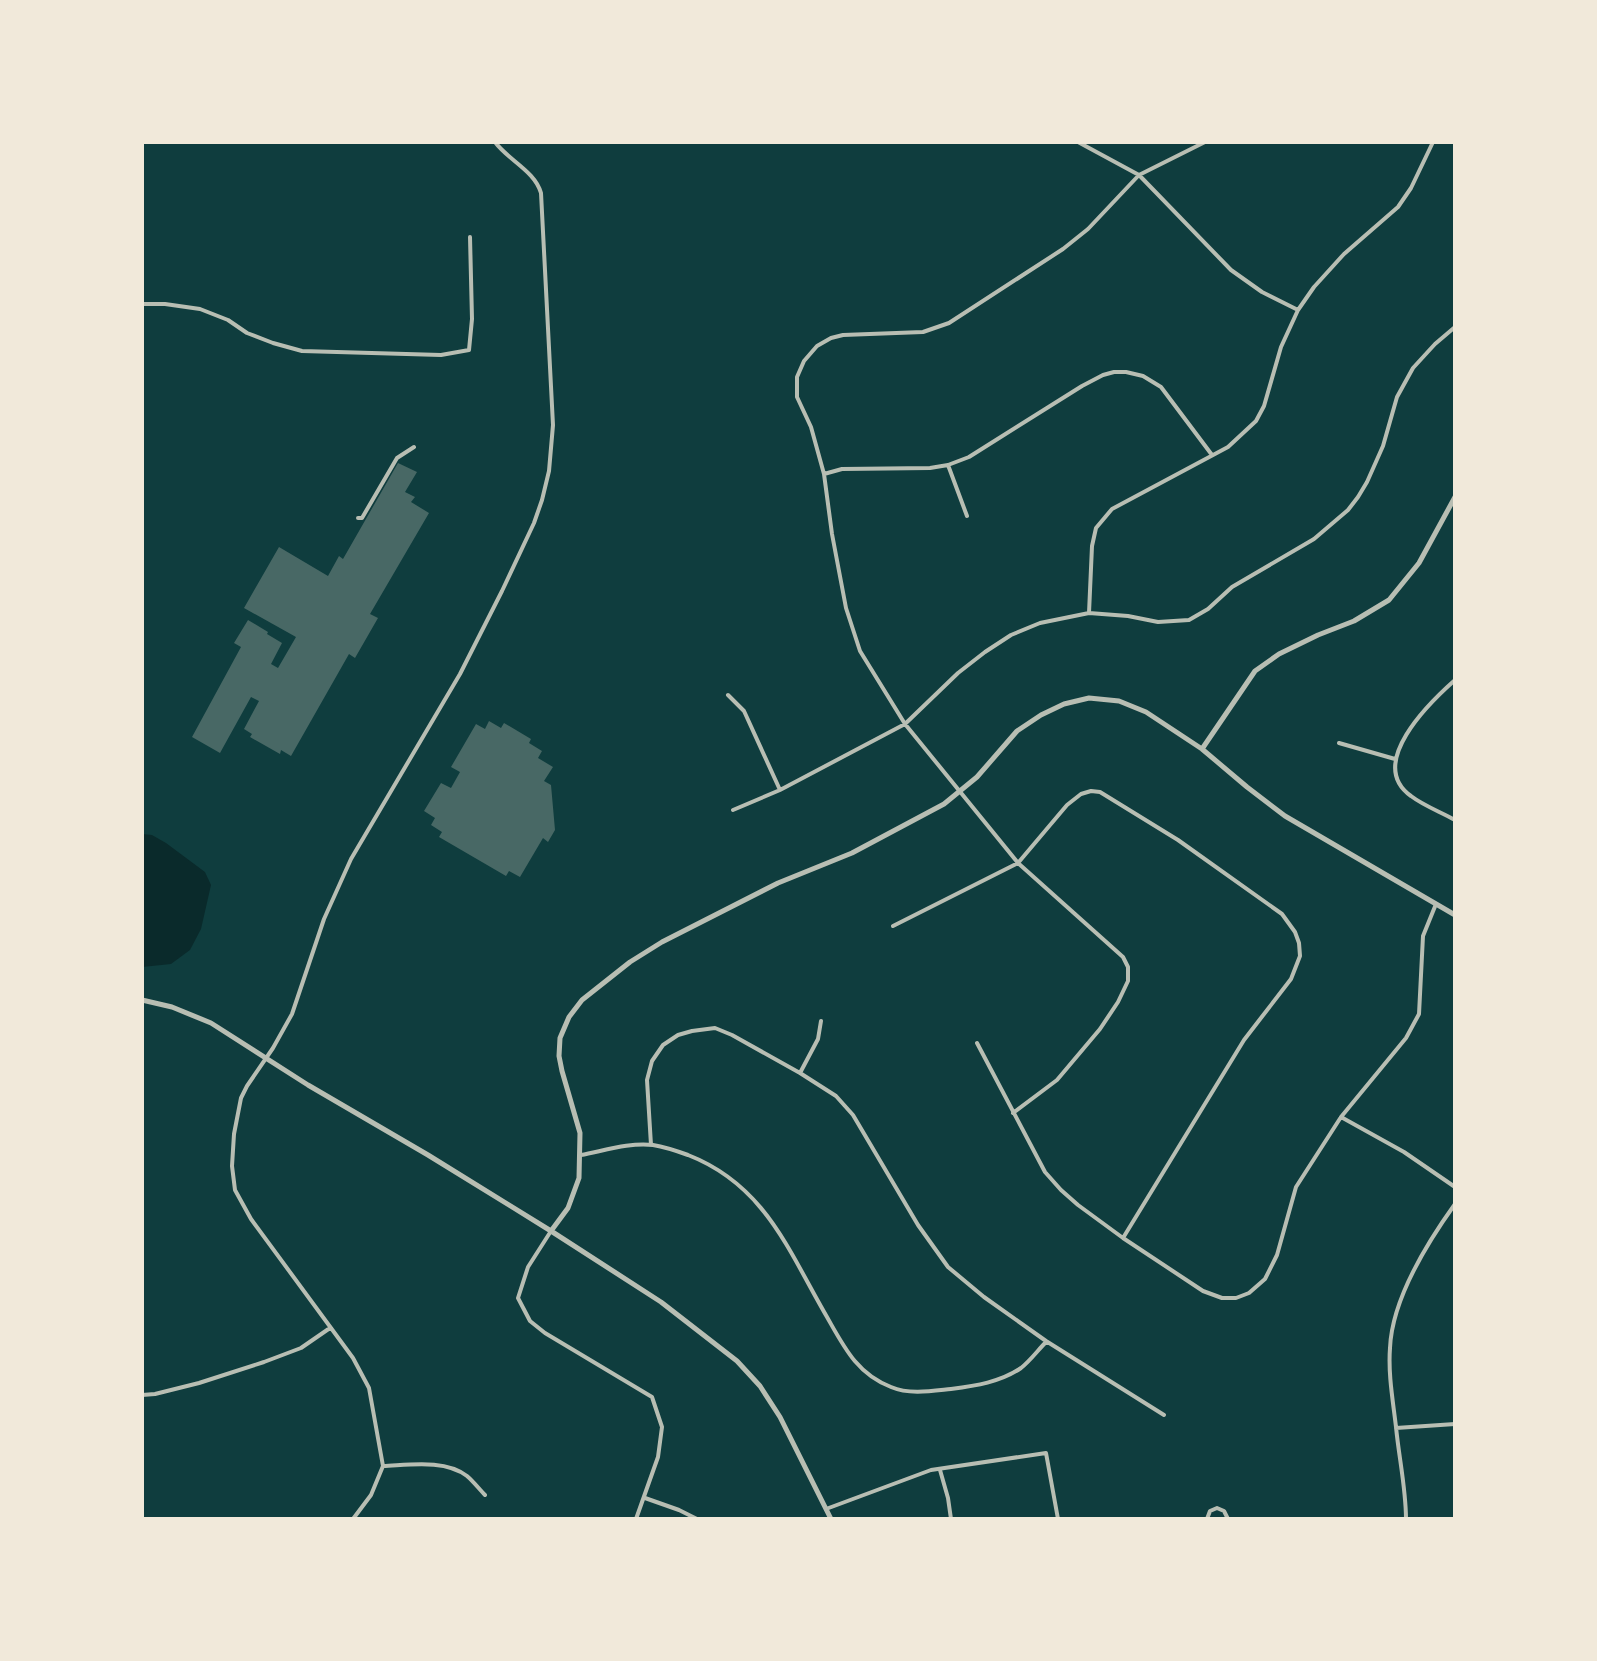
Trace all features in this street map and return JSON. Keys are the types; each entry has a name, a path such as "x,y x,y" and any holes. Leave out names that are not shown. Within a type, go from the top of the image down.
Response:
{"street":[{"path":"353,1519 371,1495 383,1466 369,1388 353,1358 251,1219 235,1190 232,1166 234,1134 241,1098 292,1014 324,919 351,859 460,674 534,523 542,500 552,444 552,416 541,193 534,180 495,142"},
{"path":"1078,142 1139,175 1231,270 1262,292 1298,310"},
{"path":"1013,1113 1057,1080 1079,1056 1118,1002 1128,981 1128,967 1123,957 1018,863 905,724 860,651 843,593 824,474 811,427 797,397 797,377 804,361 817,346 831,338 923,332 949,323 1063,249 1088,229 1139,175 1205,142"},
{"path":"1089,613 1092,546 1096,528 1112,509 1228,447 1241,435 1264,406 1281,347 1298,310 1344,254 1398,207 1411,188 1433,142"},
{"path":"142,304 200,309 228,320 247,333 302,351 441,355 469,350 472,319 470,237"},
{"path":"733,810 780,790 905,724 958,673 1011,635 1040,623 1089,613 1158,622 1189,620 1208,609 1232,587 1314,539 1348,510 1358,497 1383,446 1397,397 1413,368 1455,327"},
{"path":"824,474 842,469 948,465 969,457 1082,386 1114,372 1143,376 1161,387 1212,455"},
{"path":"358,518 362,518 397,458 414,447"},
{"path":"948,465 967,516"},
{"path":"1202,749 1255,671 1279,654 1354,621 1389,600 1419,563 1455,497"},
{"path":"1455,680 1417,719 1395,759 1398,780 1409,795 1455,820"},
{"path":"728,695 744,711 780,790"},
{"path":"636,1519 658,1457 662,1427 652,1397 545,1333 530,1321 518,1298 528,1267 568,1208 579,1178 580,1133 562,1071 560,1038 569,1017 582,1000 630,962 662,942 778,883 852,853 920,818 961,792 1017,731 1064,704 1089,698 1119,701 1146,712 1202,749 1285,816 1455,915"},
{"path":"1339,743 1395,759"},
{"path":"893,926 1018,863 1067,805 1081,794 1091,791 1100,792 1178,840 1282,914 1299,943 1300,956 1291,979 1244,1040 1123,1238"},
{"path":"977,1043 1045,1172 1061,1190 1123,1238 1203,1291 1222,1298 1236,1298 1249,1293 1265,1279 1277,1255 1296,1187 1341,1117 1406,1038 1419,1014 1423,936 1436,904"},
{"path":"142,1000 172,1007 211,1023 661,1302 737,1361 760,1386 780,1417 831,1519"},
{"path":"800,1073 818,1039 821,1021"},
{"path":"651,1145 647,1080 652,1061 663,1045 678,1035 692,1031 715,1028 732,1035 836,1096 853,1115 918,1225 948,1267 1046,1341 1164,1415"},
{"path":"1341,1117 1404,1152 1455,1187"},
{"path":"581,1155 651,1145 673,1149 701,1160 728,1176 752,1196 771,1219 849,1356 870,1376 892,1388 921,1392 993,1382 1021,1367 1046,1341"},
{"path":"1406,1519 1391,1383 1390,1346 1395,1317 1407,1286 1455,1204"},
{"path":"142,1395 199,1383 264,1362 301,1348 331,1327"},
{"path":"1396,1428 1455,1424"},
{"path":"826,1509 931,1470 1046,1453 1058,1519"},
{"path":"383,1466 426,1464 451,1467 466,1475 485,1495"},
{"path":"940,1470 951,1519"},
{"path":"645,1498 697,1519"},
{"path":"1207,1519 1210,1511 1217,1508 1224,1511 1228,1519"}],"water":[{"path":"142,834 152,835 166,843 205,872 211,885 201,929 190,950 171,964 142,967"}],"building":[{"path":"398,463 417,472 405,492 415,497 411,502 429,513 370,614 378,618 355,658 349,654 291,756 281,750 280,754 250,737 252,734 244,729 259,701 251,697 220,753 192,737 241,647 234,643 248,620 282,643 271,664 278,668 296,637 244,608 279,547 328,576 339,556 343,559"},
{"path":"489,721 501,728 504,723 531,739 529,743 542,751 538,758 553,767 544,781 551,785 555,830 548,842 543,838 520,877 509,871 506,876 439,837 442,832 431,825 435,818 424,811 441,783 451,788 460,772 451,767 476,724 485,729"}]}
